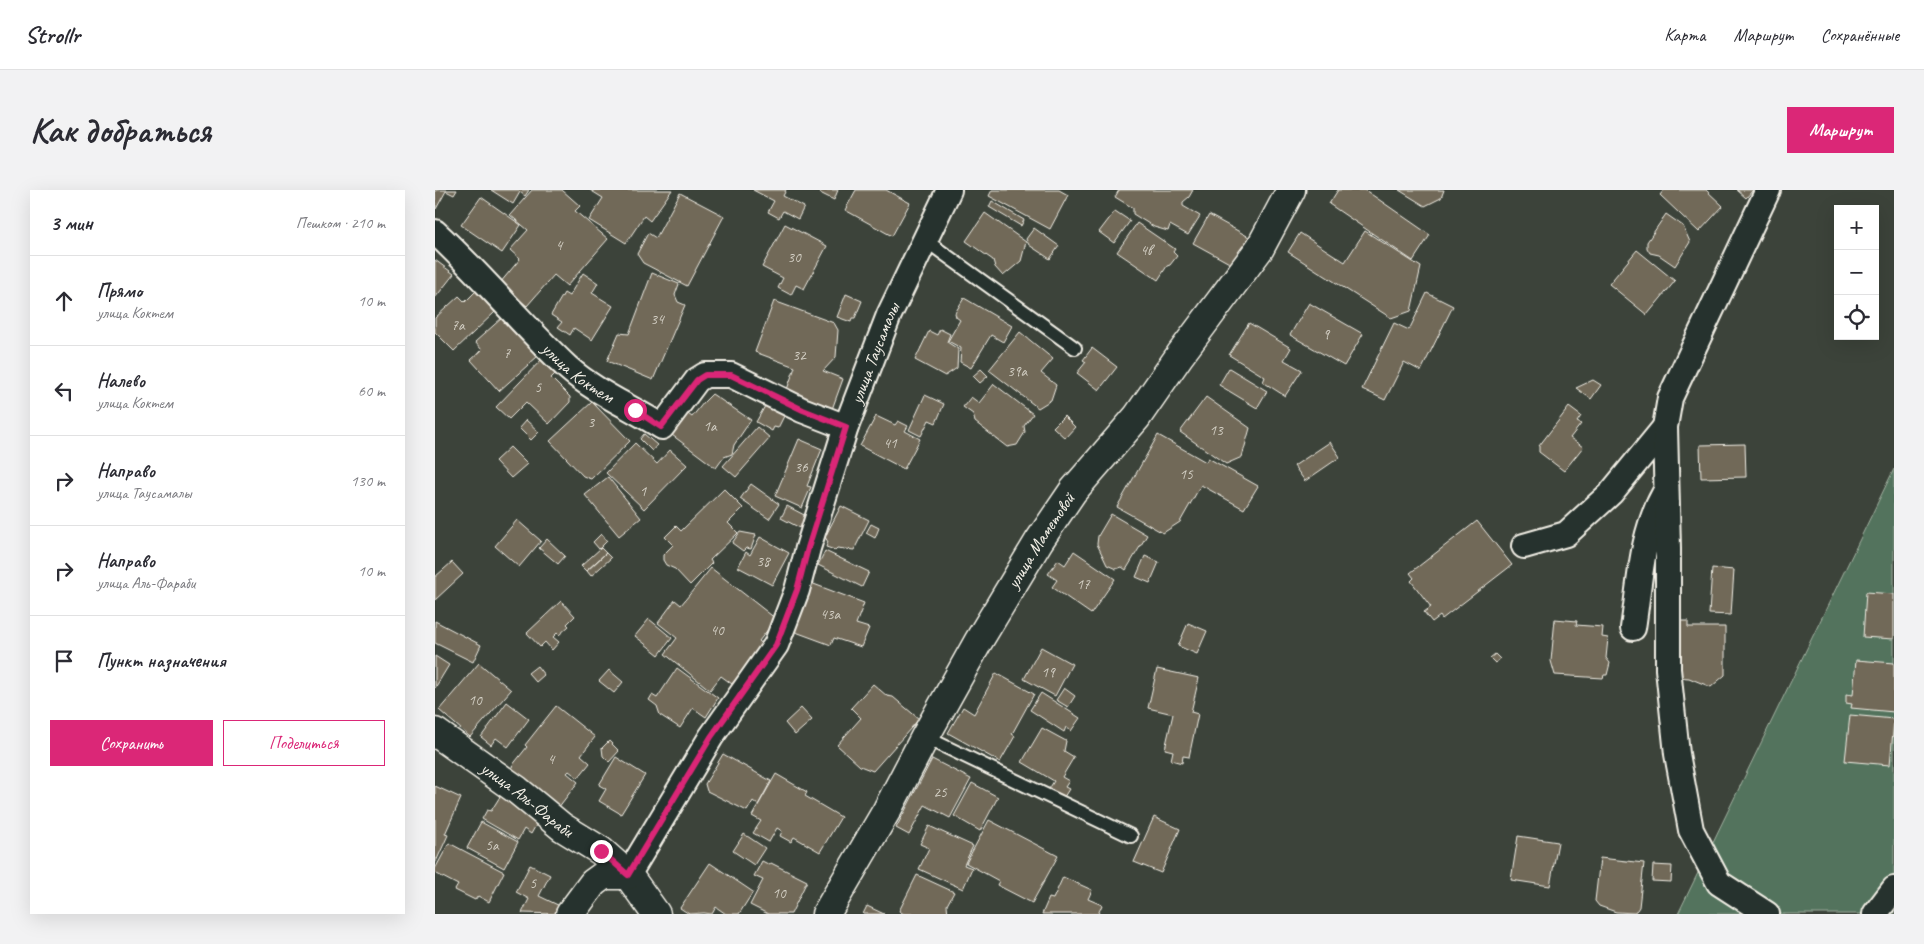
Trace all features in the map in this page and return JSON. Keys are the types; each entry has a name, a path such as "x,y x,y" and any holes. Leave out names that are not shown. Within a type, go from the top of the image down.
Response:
{"street":[{"name":"улица Таусамалы","path":"628,875 711,737 776,645 797,590 808,548 846,427 889,315 949,190"},
{"name":"улица Маметовой","path":"826,914 887,810 925,736 1039,541 1073,491 1137,417 1180,355 1260,248 1291,190"},
{"path":"1767,914 1719,883 1691,830 1677,754 1668,669 1665,427 1670,398 1768,190"},
{"name":"улица Коктем","path":"435,232 465,260 496,295 569,369 605,394 661,427 697,380 705,375 731,375 803,410 846,427"},
{"path":"1524,546 1566,534 1611,493 1665,427"},
{"path":"1633,628 1646,540 1654,512 1667,490"},
{"name":"улица Аль-Фараби","path":"435,732 517,790 562,827 601,851 628,875 655,914"},
{"path":"569,914 593,883 604,875 628,875"},
{"path":"1875,914 1894,889"}],"lane":[{"path":"925,240 1075,348"},
{"path":"925,736 1131,836"}],"green space":[{"path":"1894,469 1894,914 1678,914"}],"building":[{"path":"435,190 457,190 454,195 446,191 436,209"},
{"path":"491,190 529,190 525,196 520,192 513,204"},
{"path":"532,190 562,190 580,206 575,211 608,239 567,286 554,275 527,306 500,283 520,259 510,250 528,230 510,215"},
{"path":"590,190 672,190 650,221 644,216 626,243 589,220 603,198"},
{"path":"753,190 786,190 783,196 804,207 798,219 783,211 779,218 768,212 774,201"},
{"path":"821,190 838,190 834,200 820,193"},
{"path":"856,190 886,190 910,203 892,236 845,210"},
{"path":"992,190 1059,190 1068,195 1050,229 989,196"},
{"path":"1119,190 1193,190 1183,202 1183,206 1200,216 1188,235 1170,225 1168,231 1154,227 1133,214 1133,208 1115,197"},
{"path":"1338,190 1365,190 1430,235 1413,261 1329,204"},
{"path":"1399,190 1444,190 1441,198 1425,206"},
{"path":"1664,190 1706,190 1723,206 1699,232 1660,195"},
{"path":"1737,190 1753,190 1746,198"},
{"path":"680,193 724,216 687,286 643,263 637,254 648,233 656,238"},
{"path":"481,197 521,225 502,253 461,225"},
{"path":"992,201 1024,220 1021,226 989,207"},
{"path":"1115,211 1130,221 1114,243 1099,232"},
{"path":"985,213 1026,242 1021,261 1003,276 995,267 993,260 966,241"},
{"path":"1666,214 1683,226 1690,242 1675,266 1659,255 1650,253 1647,248 1647,242"},
{"path":"1209,215 1249,237 1233,265 1193,243"},
{"path":"1137,223 1175,249 1173,252 1177,256 1167,266 1158,280 1117,252"},
{"path":"785,224 827,246 804,289 796,285 791,295 778,288 783,278 762,267"},
{"path":"1034,228 1059,246 1050,259 1029,245 1026,239"},
{"path":"1365,231 1421,267 1411,311 1391,318 1288,252 1300,233 1345,262"},
{"path":"1637,250 1675,281 1647,315 1609,284"},
{"path":"435,260 454,274 435,298"},
{"path":"583,273 598,283 592,293 613,306 592,340 574,328 570,335 558,327 562,322 551,315 564,293 569,296"},
{"path":"652,273 679,284 675,295 678,302 685,305 653,380 607,361 619,333 629,334"},
{"path":"479,288 492,301 495,312 454,351 435,332 435,318 459,296 465,302"},
{"path":"1427,293 1453,306 1421,371 1404,362 1385,400 1362,389 1394,323 1409,330"},
{"path":"846,294 862,301 855,318 852,318 851,322 837,317"},
{"path":"964,298 1012,326 1003,342 991,335 971,368 960,362 961,348 948,341 960,320 956,317 955,313"},
{"path":"774,301 834,323 838,330 836,357 823,371 843,379 831,412 785,395 795,367 755,352"},
{"path":"1309,303 1363,334 1344,366 1290,335"},
{"path":"503,317 538,356 499,391 471,360 482,350 475,342"},
{"path":"1249,323 1291,348 1284,360 1302,370 1285,396 1263,382 1265,377 1229,355"},
{"path":"940,329 950,334 947,342 958,349 957,368 945,376 915,360 929,331 937,335"},
{"path":"1020,332 1053,359 1041,373 1056,385 1051,400 1038,408 989,370"},
{"path":"1092,348 1117,367 1099,390 1077,373 1086,362 1083,360"},
{"path":"544,357 558,371 551,378 570,397 570,402 549,424 526,402 509,419 496,407"},
{"path":"1229,368 1267,391 1257,408 1219,385"},
{"path":"981,369 988,376 980,383 973,376"},
{"path":"1593,380 1601,385 1591,399 1576,388"},
{"path":"994,384 1033,414 1024,426 1025,432 1017,445 1007,447 975,422 973,414 963,407 971,397 979,403"},
{"path":"712,394 751,420 734,445 732,454 724,457 716,468 668,432 684,411 692,417"},
{"path":"925,395 944,404 936,423 929,420 921,436 909,430"},
{"path":"1206,397 1250,428 1242,457 1226,464 1180,432"},
{"path":"592,402 630,441 591,479 583,476 550,441"},
{"path":"765,406 784,416 778,428 774,427 772,431 756,422"},
{"path":"1569,407 1581,416 1577,422 1581,424 1570,438 1583,447 1564,471 1539,452 1539,446"},
{"path":"876,416 895,425 898,421 908,426 905,431 920,439 904,469 860,446"},
{"path":"1064,416 1075,427 1065,438 1053,427"},
{"path":"526,420 539,432 531,440 519,428"},
{"path":"757,427 770,438 736,477 723,466"},
{"path":"644,434 657,445 652,451 640,439"},
{"path":"1158,435 1206,462 1208,458 1258,486 1244,509 1201,485 1180,522 1163,533 1117,507"},
{"path":"799,439 822,449 807,486 811,487 802,508 775,496"},
{"path":"1330,442 1340,457 1305,481 1294,466"},
{"path":"635,443 657,464 670,450 687,465 644,509 606,473"},
{"path":"1745,444 1746,477 1701,478 1700,445"},
{"path":"510,447 527,464 511,478 495,461"},
{"path":"608,477 641,518 619,536 585,495"},
{"path":"751,484 779,504 769,519 740,499"},
{"path":"724,489 743,508 728,523 738,533 710,560 712,563 690,585 675,569 666,565 663,560 663,555 673,545 665,537 676,526 681,531"},
{"path":"787,506 808,517 802,529 781,518"},
{"path":"841,506 869,520 854,550 837,548 835,550 826,547 828,542 825,537"},
{"path":"1111,514 1147,535 1126,570 1122,567 1116,569 1107,565 1097,544 1098,536"},
{"path":"517,520 541,541 519,567 495,546"},
{"path":"1477,521 1512,565 1442,619 1440,616 1432,622 1424,612 1431,607 1411,581 1414,578 1410,573"},
{"path":"871,524 879,528 875,538 866,533"},
{"path":"740,532 756,535 751,549 746,548 743,551 732,543"},
{"path":"601,534 607,541 599,549 593,542"},
{"path":"760,537 789,553 772,585 738,567 746,552 750,555"},
{"path":"547,539 565,556 558,564 539,548"},
{"path":"601,548 606,553 586,571 581,566"},
{"path":"825,551 869,572 862,587 818,565"},
{"path":"1074,551 1115,579 1091,614 1052,587 1057,580 1048,574 1058,560 1065,565"},
{"path":"606,553 611,558 591,576 587,571"},
{"path":"1145,556 1159,562 1150,583 1136,577"},
{"path":"452,562 463,574 435,600 435,577"},
{"path":"711,568 776,619 759,641 764,645 732,684 721,676 710,690 665,654 677,638 658,623 675,600 681,605"},
{"path":"1712,568 1734,570 1731,615 1709,614"},
{"path":"811,583 864,603 856,624 869,628 861,647 834,638 831,645 793,631"},
{"path":"1866,592 1894,594 1894,639 1863,637"},
{"path":"561,601 575,616 567,624 569,626 559,635 557,633 553,637 559,642 552,650 545,642 540,647 527,633"},
{"path":"649,619 672,638 659,655 635,636"},
{"path":"1555,619 1577,621 1576,625 1603,627 1602,637 1608,638 1606,658 1610,663 1607,675 1604,675 1603,678 1555,675 1551,661"},
{"path":"435,621 481,645 473,662 435,643"},
{"path":"1676,621 1688,621 1688,627 1725,627 1725,675 1711,687 1689,678 1675,677"},
{"path":"1188,623 1207,631 1197,654 1178,646"},
{"path":"1041,647 1072,664 1055,696 1024,679"},
{"path":"1495,654 1500,659 1495,663 1490,658"},
{"path":"435,656 449,665 435,688"},
{"path":"1856,660 1894,663 1894,712 1851,708 1852,704 1846,703 1846,694 1853,695"},
{"path":"479,663 511,690 470,737 439,710"},
{"path":"537,666 544,675 536,682 528,673"},
{"path":"677,668 718,698 706,717 693,708 680,728 660,715 657,706 649,700 652,695 657,698"},
{"path":"1157,669 1199,678 1191,712 1198,714 1189,757 1183,756 1182,763 1171,760 1173,751 1165,749 1173,714 1148,708"},
{"path":"609,670 623,682 614,693 599,681"},
{"path":"996,673 1034,694 1012,734 1015,736 1000,762 948,733 963,707 974,714"},
{"path":"873,684 887,696 893,697 919,719 873,771 860,766 837,745 861,718 851,708"},
{"path":"1064,688 1075,696 1068,707 1056,700"},
{"path":"1041,693 1080,718 1071,731 1066,727 1064,732 1030,710"},
{"path":"507,702 529,719 508,747 496,738 491,745 481,737"},
{"path":"556,706 595,737 581,755 590,763 578,778 569,771 567,773 578,782 558,808 515,774 512,766 527,747 525,745"},
{"path":"801,708 812,720 795,735 785,723"},
{"path":"1850,715 1894,719 1890,765 1845,761"},
{"path":"1042,728 1066,741 1064,751 1074,757 1062,777 1069,781 1065,787 1069,789 1064,797 1049,789 1054,781 1022,762"},
{"path":"609,741 619,751 609,762 603,756 602,748"},
{"path":"723,754 771,781 758,805 753,801 747,811 707,791 705,784"},
{"path":"616,757 645,775 621,814 599,801 606,789 599,785"},
{"path":"932,759 971,779 950,818 925,805 909,835 896,828"},
{"path":"776,774 807,792 805,796 841,817 820,852 794,837 791,842 780,836 782,831 777,828 769,842 753,833 761,821 752,816"},
{"path":"972,783 998,797 980,831 954,816"},
{"path":"435,786 461,798 445,834 448,835 435,864"},
{"path":"501,795 540,818 531,834 524,829 518,840 482,819 487,810 491,811"},
{"path":"1154,817 1180,829 1161,873 1134,862"},
{"path":"989,820 1058,856 1032,903 997,885 999,881 966,863"},
{"path":"481,822 518,842 504,868 467,848"},
{"path":"929,826 973,846 964,865 972,868 963,889 919,869 929,848 920,844"},
{"path":"744,834 765,848 754,865 733,851"},
{"path":"1518,836 1558,842 1550,886 1511,880"},
{"path":"449,843 504,872 489,902 478,896 475,900 455,890 458,885 435,873 435,869"},
{"path":"1600,858 1644,863 1639,907 1635,913 1616,912 1599,906 1595,901"},
{"path":"762,861 770,865 771,863 807,881 791,914 768,914 750,905 763,880 754,876"},
{"path":"710,863 753,892 739,914 726,914 716,907 712,914 689,914 680,908"},
{"path":"530,865 550,875 539,896 564,908 561,914 522,913 529,899 516,892"},
{"path":"1653,865 1672,866 1671,882 1652,881"},
{"path":"917,875 954,892 947,905 948,914 904,914 899,911"},
{"path":"1063,877 1092,890 1088,899 1102,905 1098,914 1042,914 1049,898 1053,899"},
{"path":"867,906 884,914 863,914"}],"route":[{"path":"601,851 628,875 711,737 776,645 797,590 808,548 846,427 803,410 731,375 705,375 697,380 661,427 635,410"}]}
